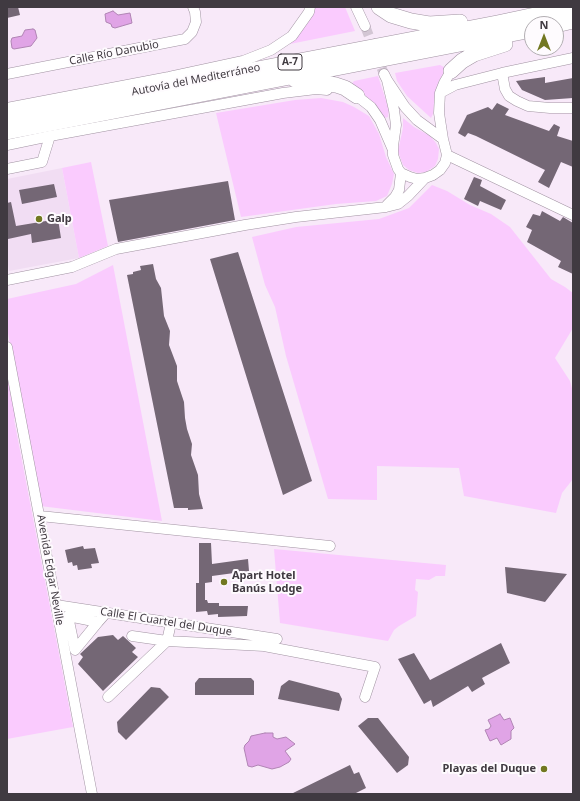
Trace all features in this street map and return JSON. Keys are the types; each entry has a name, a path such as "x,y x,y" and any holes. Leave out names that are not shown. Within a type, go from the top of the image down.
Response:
{"highway":[{"path":"379,7 391,15 411,21 429,24 467,21 497,23"},
{"name":"Autovía del Mediterráneo","path":"7,117 497,23 573,7"},
{"name":"Autovía del Mediterráneo","path":"7,132 524,32"},
{"path":"452,71 462,61 474,54 524,37"},
{"path":"122,94 181,74"},
{"path":"276,79 336,85 345,88 357,96"},
{"path":"7,108 74,104"}],"street":[{"name":"Calle Río Danubio","path":"7,74 185,39 192,32 196,22 193,7"},
{"path":"7,108 243,61 271,50 292,36 309,12 310,7"},
{"path":"356,7 365,26"},
{"path":"440,93 446,89 467,82 573,58"},
{"path":"452,71 453,77 458,81 467,82"},
{"path":"443,139 417,120 385,77 394,110 396,125 393,150 394,161 401,173 410,177 425,178 440,170 445,163 447,155 439,113 440,93 444,83 452,71"},
{"path":"502,73 509,96 517,101 528,106 573,108"},
{"path":"7,145 299,90 328,90 357,96 371,107 380,120 393,150"},
{"path":"7,169 42,162 50,136"},
{"path":"447,155 573,215"},
{"path":"386,207 399,190 401,173"},
{"path":"7,280 72,267 123,248 281,219 386,207 398,204 425,178"},
{"name":"Avenida Edgar Neville","path":"7,347 92,794"},
{"path":"40,516 330,546"},
{"name":"Calle El Cuartel del Duque","path":"56,605 277,639"},
{"path":"98,622 106,613"},
{"path":"108,697 167,641 171,623"},
{"path":"132,636 167,641 264,646 375,667 364,697"}],"shaded area":[{"path":"314,7 345,7 355,31 290,44 308,23"},
{"path":"113,11 118,15 130,13 132,23 115,28 112,27 111,24 106,22 105,14"},
{"path":"25,30 35,30 37,38 31,46 14,49 12,48 12,38 22,36"},
{"path":"440,65 446,68 435,91 433,114 431,118 407,96 397,81 395,73"},
{"path":"378,76 389,110 388,117 385,118 350,86 354,81"},
{"path":"321,98 343,102 369,116 379,134 386,157 394,174 387,196 376,201 336,204 241,217 216,113 295,100"},
{"path":"403,118 414,127 430,136 439,149 438,159 435,166 426,172 418,173 409,170 403,165 398,151 403,128"},
{"path":"91,162 108,246 79,258 62,168"},
{"name":"Galp","path":"62,168 79,258 9,271 7,258 7,179"},
{"path":"432,185 447,191 470,205 491,214 510,227 551,279 573,293 573,328 555,358 570,381 573,392 573,479 562,493 556,513 464,496 459,468 377,466 377,500 328,499 286,356 275,307 265,285 252,237 296,227 379,219 409,208"},
{"path":"113,265 162,521 40,506 7,328 7,299 76,284"},
{"path":"7,369 16,419 14,419 73,727 7,739"},
{"path":"274,549 446,565 445,576 436,576 429,580 416,579 415,590 418,592 416,616 394,630 388,641 280,623"},
{"path":"500,714 504,720 510,718 514,728 511,731 511,739 501,745 497,738 490,741 485,730 489,729 491,726 488,720"},
{"path":"273,733 273,737 277,739 286,737 295,744 285,751 291,759 289,762 272,769 258,765 252,767 248,766 244,748 245,745 251,736"}],"building":[{"path":"7,7 18,7 20,15 7,18"},
{"path":"545,77 545,83 573,78 573,98 545,100 522,90 516,81"},
{"path":"497,103 509,109 505,115 549,131 554,124 560,127 557,136 573,141 573,167 561,162 549,188 538,182 545,170 476,136 468,133 465,137 458,133 467,115 488,107 492,110"},
{"path":"474,177 482,180 480,186 506,200 501,210 480,201 478,206 464,199"},
{"path":"228,181 235,220 118,242 109,200"},
{"path":"54,184 57,197 22,204 19,190"},
{"path":"11,202 16,226 58,219 61,238 32,243 31,234 8,239 7,203"},
{"path":"542,211 560,221 563,217 573,223 573,274 558,267 561,261 527,242 532,230 526,227 533,214 540,216"},
{"path":"238,252 312,481 283,495 210,259"},
{"path":"153,264 156,279 161,288 164,316 170,331 169,345 177,366 177,381 184,402 187,429 192,444 191,455 198,475 199,494 203,509 188,510 188,508 174,508 127,275 141,270 140,266"},
{"path":"199,543 211,543 212,564 248,559 249,571 212,576 212,582 205,583 205,600 207,600 208,603 219,603 219,606 248,606 247,616 218,617 218,614 208,615 207,611 196,612 196,583 199,583"},
{"path":"83,546 84,549 95,548 99,563 91,564 92,568 78,570 77,565 73,566 72,562 68,563 65,550"},
{"path":"505,567 567,574 545,602 507,593"},
{"path":"113,635 118,640 123,636 136,648 132,652 138,657 103,691 78,664 83,657 80,654 98,637"},
{"path":"501,643 510,663 482,678 485,684 472,692 468,686 433,707 431,700 424,704 398,659 414,653 430,680"},
{"path":"199,678 251,678 254,681 254,695 195,695 195,683"},
{"path":"289,680 339,693 342,699 339,711 278,699 281,686"},
{"path":"151,687 160,688 169,697 126,740 118,732 117,722"},
{"path":"368,718 378,718 409,757 408,765 397,773 358,726"},
{"path":"350,765 354,774 359,772 366,788 354,794 291,794"}],"tunnel":[{"path":"365,26 384,74"}],"place":[{"name":"Galp","path":"39,219"},
{"name":"Apart Hotel Banús Lodge","path":"224,582"},
{"name":"Playas del Duque","path":"544,769"}]}
